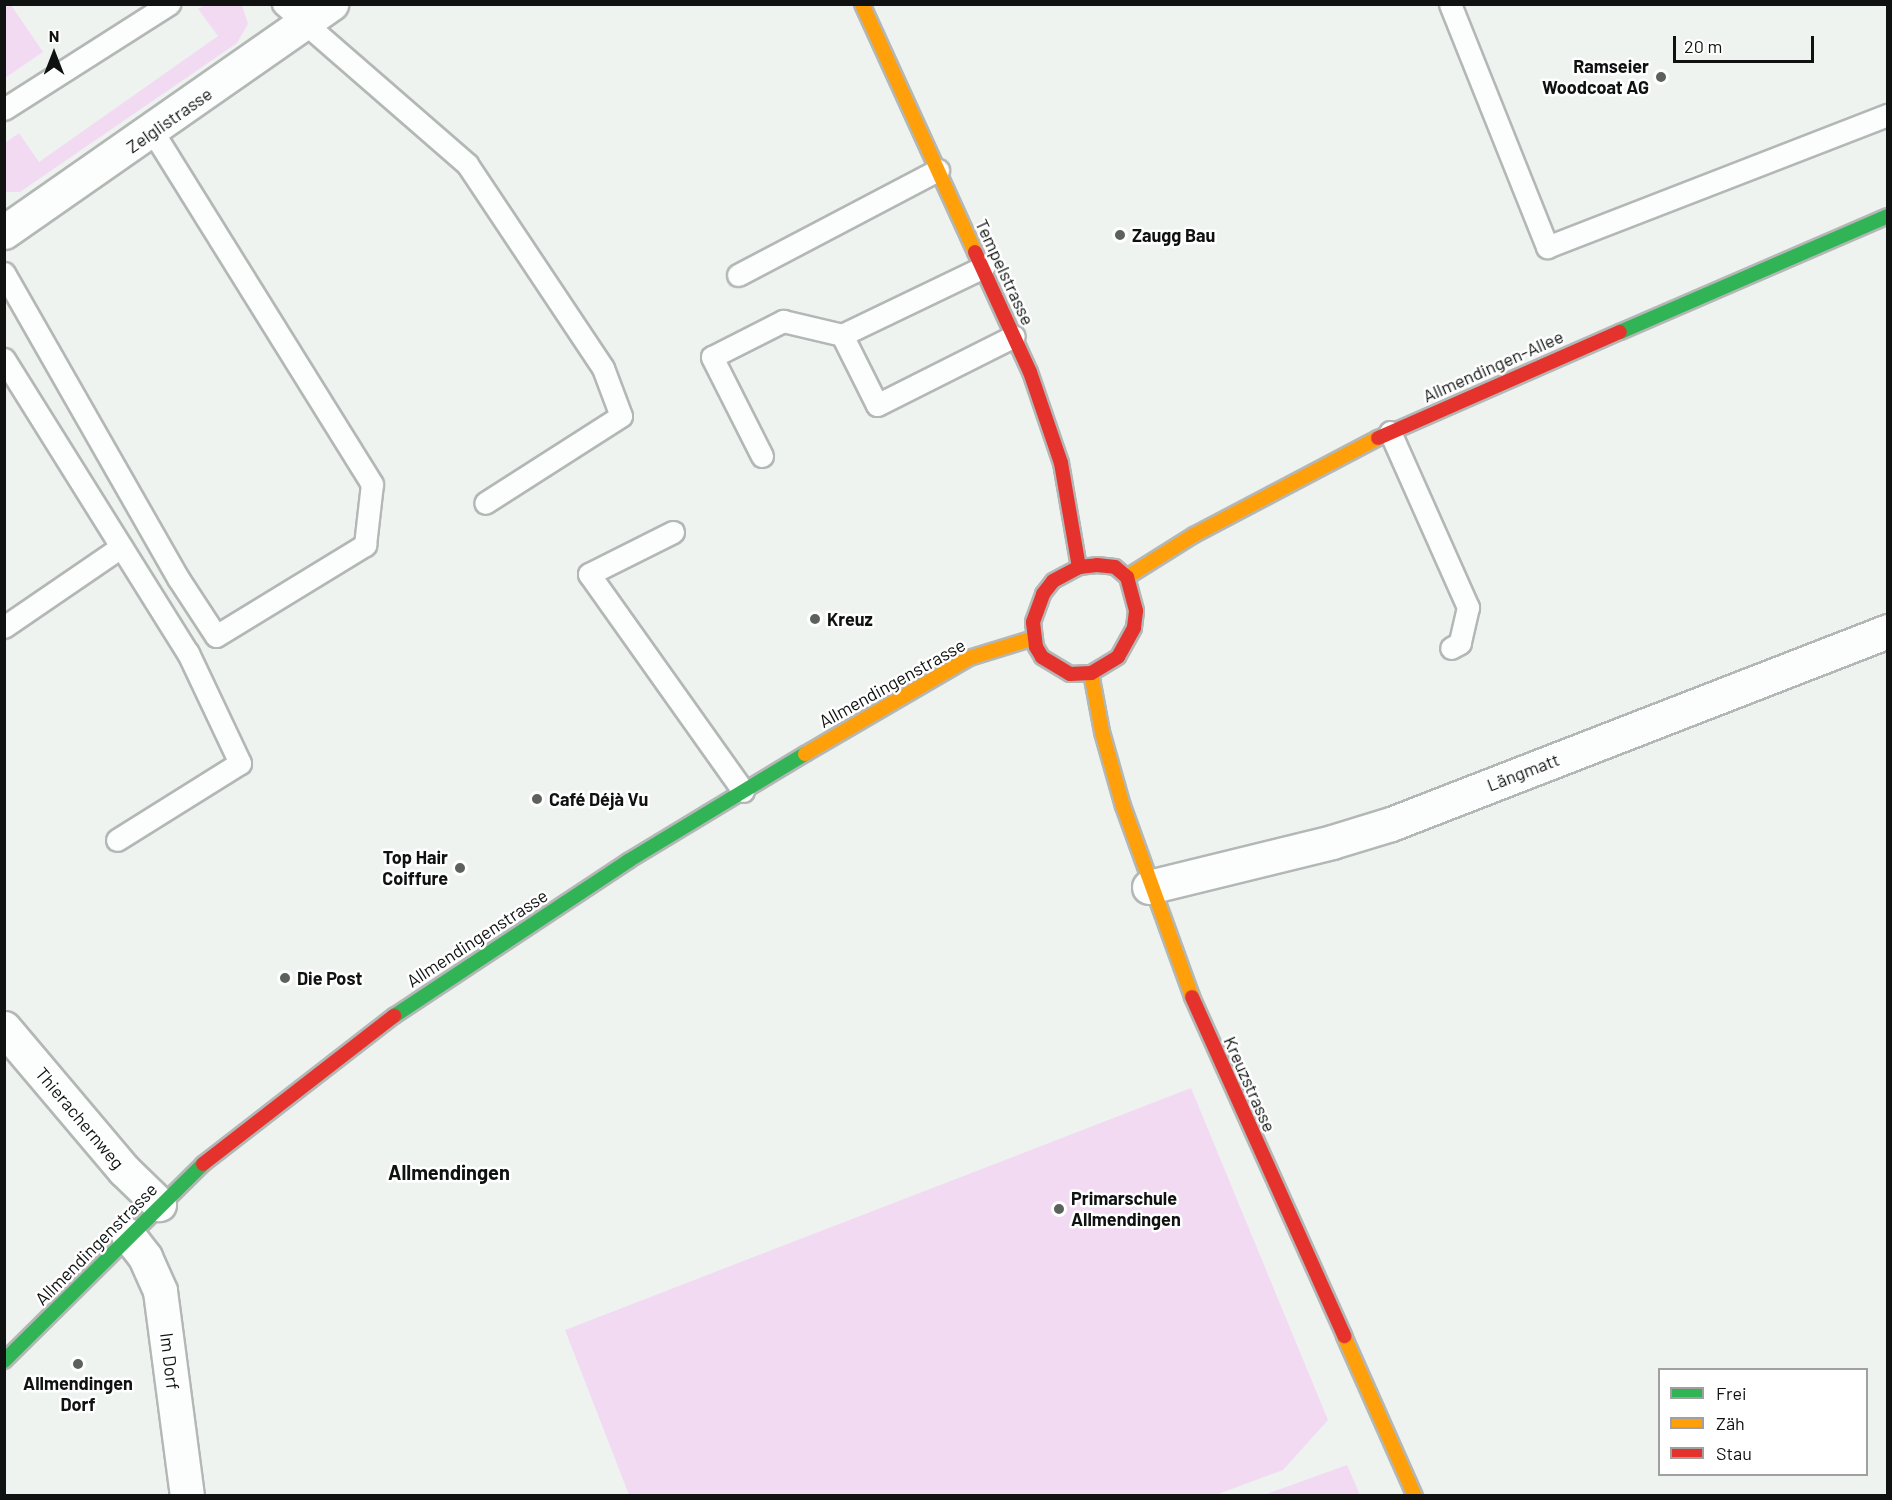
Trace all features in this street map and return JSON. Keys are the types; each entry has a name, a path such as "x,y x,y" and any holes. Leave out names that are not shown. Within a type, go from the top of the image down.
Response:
{"street":[{"name":"Zelglistrasse","path":"4,232 152,131 294,14 331,4"},
{"name":"Tempelstrasse","path":"862,4 983,267 1048,417 1061,463 1078,567"},
{"name":"Allmendingen-Allee","path":"1127,577 1194,535 1390,432 1887,216"},
{"path":"1078,567 1115,567 1127,577 1136,610 1129,644 1119,657 1091,673 1070,674 1054,668 1042,657 1034,638 1033,621 1043,594 1053,581 1078,567"},
{"name":"Längmatt","path":"1149,887 1332,842 1391,824 1887,631"},
{"name":"Allmendingenstrasse","path":"4,1361 159,1204 269,1108 415,1000 743,791 969,658 1034,638"},
{"name":"Kreuzstrasse","path":"1091,673 1102,732 1149,887 1192,997 1415,1496"},
{"name":"Thierachernweg","path":"4,1029 124,1170 159,1204"},
{"name":"Im Dorf","path":"128,1234 146,1257 162,1300 186,1496"}],"lane":[{"path":"4,109 169,4"},
{"path":"1450,4 1547,247 1887,115"},
{"path":"294,14 467,164 603,368 621,416 485,503"},
{"path":"4,273 178,578 216,636 365,545 372,484 152,131"},
{"path":"738,275 938,170"},
{"path":"762,456 712,357 783,321 842,335 983,267"},
{"path":"842,335 877,405 1014,336"},
{"path":"4,359 188,653 240,763 117,840"},
{"path":"1390,432 1467,607 1461,643 1451,648"},
{"path":"673,532 589,574 743,791"},
{"path":"4,627 121,547"}],"shaded area":[{"path":"5,4 11,5 43,52 5,78"},
{"path":"205,5 242,5 248,24 237,43 20,192 5,192 5,143 19,133 39,162 218,36 198,9"},
{"name":"Primarschule Allmendingen","path":"1191,1088 1328,1420 1283,1470 1213,1496 629,1495 565,1330"},
{"path":"1347,1465 1360,1495 1264,1495"}],"traffic: fast":[{"path":"1620,332 1888,216"},
{"path":"394,1016 628,861 805,754"},
{"path":"4,1361 203,1164"}],"traffic: slow":[{"path":"862,4 975,252"},
{"path":"1127,577 1194,535 1378,438"},
{"path":"805,754 969,658 1034,638"},
{"path":"1091,673 1102,732 1123,806 1192,997"},
{"path":"1344,1336 1415,1496"}],"traffic: jam":[{"path":"975,252 1030,372 1061,463 1079,567"},
{"path":"1378,438 1620,332"},
{"path":"1097,565 1115,567 1127,577 1136,611 1134,628 1118,657 1091,673 1070,674 1042,657 1036,647 1033,622 1043,594 1053,581 1079,567 1097,565"},
{"path":"1192,997 1344,1336"},
{"path":"203,1164 394,1016"}],"place":[{"name":"Ramseier Woodcoat AG","path":"1661,77"},
{"name":"Zaugg Bau","path":"1120,235"},
{"name":"Kreuz","path":"815,619"},
{"name":"Café Déjà Vu","path":"537,799"},
{"name":"Top Hair Coiffure","path":"460,868"},
{"name":"Die Post","path":"285,978"},
{"name":"Primarschule Allmendingen","path":"1059,1209"},
{"name":"Allmendingen Dorf","path":"78,1364"}],"district":[{"name":"Allmendingen","path":"449,1172"}]}
